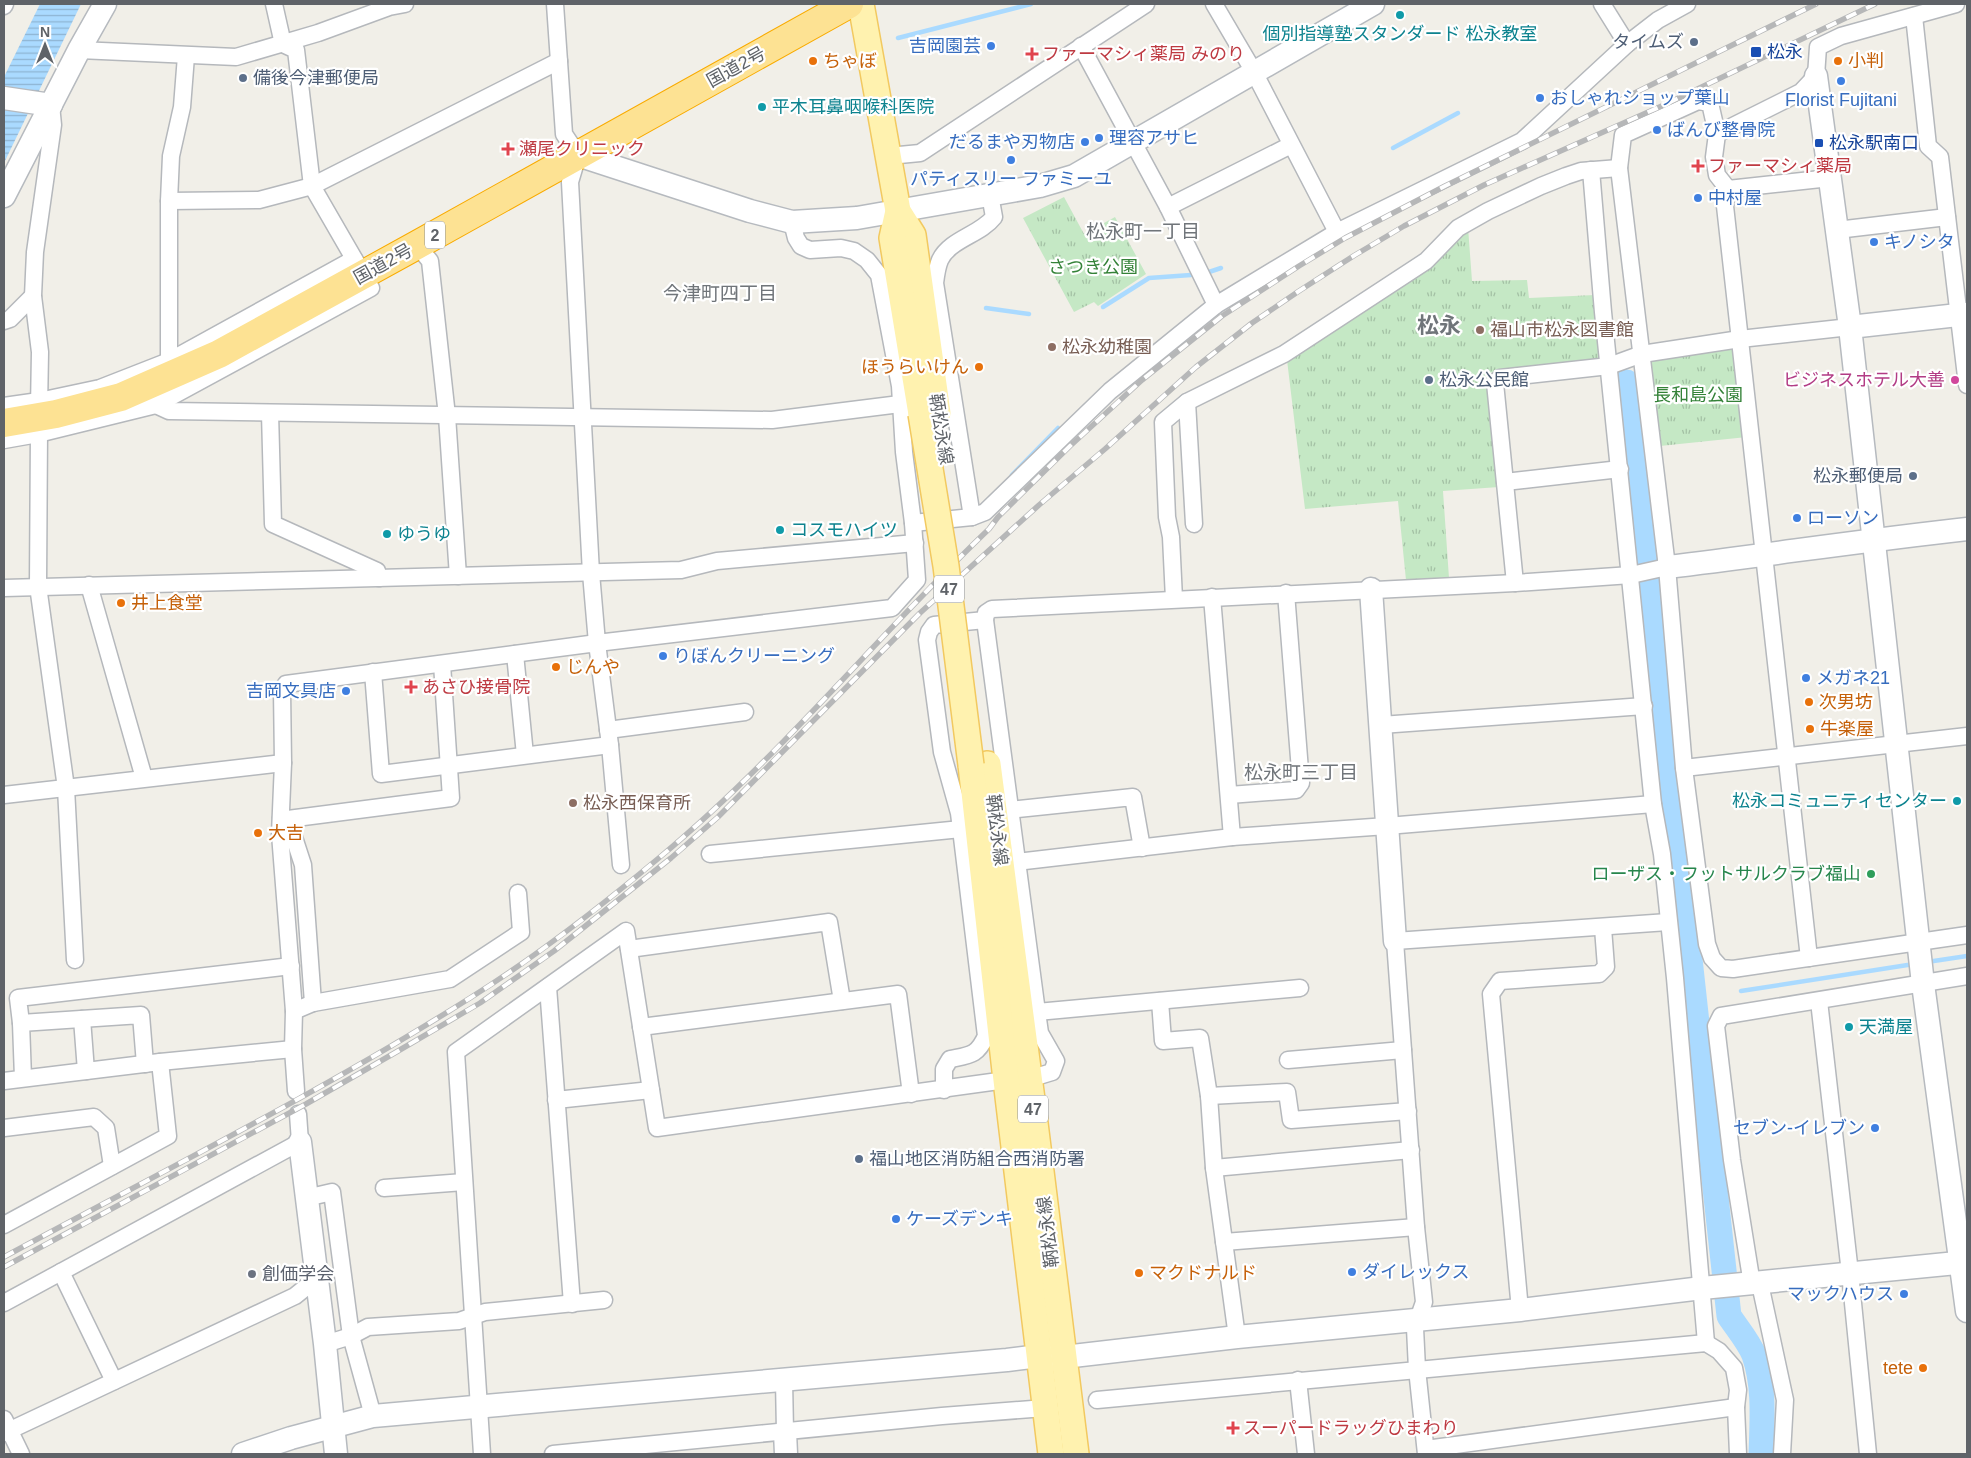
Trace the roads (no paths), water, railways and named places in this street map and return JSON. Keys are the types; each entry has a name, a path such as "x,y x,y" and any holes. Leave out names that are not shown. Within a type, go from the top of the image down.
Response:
{"highway":[{"name":"国道2号","path":"4,423 56,414 121,397 218,354 359,267 417,245 849,4"}],"main road":[{"name":"鞆松永線","path":"861,4 898,211 892,238 980,765 1017,1080 1039,1356 1051,1454"},
{"name":"鞆松永線","path":"1017,1080 1064,1357 1076,1454"}],"street":[{"path":"4,196 48,119 79,50 105,4"},
{"path":"274,4 283,44"},
{"path":"79,50 236,57 283,44 405,4"},
{"path":"555,4 564,134 578,155 750,211 792,222 857,218 1040,186 1074,176 1374,4"},
{"path":"889,156 920,153 1146,4"},
{"path":"1214,4 1254,72 1337,232"},
{"path":"1602,4 1627,44"},
{"path":"913,523 972,517 986,512 1110,391 1216,305 1337,232 1522,141 1627,44 1658,20 1688,4"},
{"path":"1956,4 1842,36 1818,47 1816,76 1850,327 1920,964 1964,1262 1967,1311"},
{"path":"1914,16 1928,146 1940,157 1947,217 1963,314 1967,385"},
{"path":"4,440 166,401 370,288 312,186 296,50 283,44"},
{"path":"1081,46 1168,207 1216,305"},
{"path":"169,364 169,201 171,156 182,107 186,56"},
{"path":"169,201 259,200 312,186 559,61"},
{"path":"1717,134 1801,92 1816,76"},
{"path":"4,98 48,119"},
{"path":"1810,958 1725,206 1728,189 1717,175 1714,157 1717,134 1710,103 1698,101 1623,135 1619,168 1667,567 1684,768 1707,944 1712,958 1721,968 1732,970 1810,958 1920,964 1967,976"},
{"path":"39,405 40,352 33,296 35,252 48,119"},
{"path":"1168,207 1291,145"},
{"path":"578,155 570,182 591,573 621,865"},
{"path":"1174,599 1171,536 1166,517 1163,422 1187,402 1284,354 1426,261 1458,228 1488,211 1566,176 1591,170 1619,168"},
{"path":"1591,170 1653,804 1662,854 1707,1288 1706,1343"},
{"path":"1728,189 1830,178"},
{"path":"972,517 935,283 940,258 950,247 988,225 994,217 990,195"},
{"path":"1837,230 1947,217"},
{"path":"792,222 796,238 802,246 810,250 841,248 854,251 867,260 879,275 900,386 920,410"},
{"path":"417,245 430,261 447,416 458,576"},
{"path":"4,406 39,405 100,388 169,364 359,267"},
{"path":"4,321 10,319 33,296"},
{"path":"1515,583 1495,383 1500,378 1609,366 1642,354 1740,339 1963,314"},
{"path":"166,401 270,413 584,418 772,420 920,410"},
{"path":"1187,402 1194,524"},
{"path":"4,588 681,570 717,560 915,543 904,452 920,410"},
{"path":"270,413 273,524 377,571 379,578"},
{"path":"39,432 38,586 66,788 74,960"},
{"path":"1505,482 1620,469"},
{"path":"482,1454 456,1052 626,931 658,1128 1017,1080 1042,1076 1052,1072 1056,1061 1040,1033 1036,1012 1009,810 985,620 986,613 992,608 1371,588 1515,583 1631,575 1667,567 1874,539 1967,529"},
{"name":"47","path":"597,643 892,608 917,580 915,543"},
{"path":"89,585 144,778"},
{"path":"1371,588 1410,1150 1424,1302 1415,1328 1417,1369 1426,1452 1736,1407"},
{"path":"1228,795 1296,790 1301,783 1286,593"},
{"path":"1212,597 1232,837"},
{"path":"944,1090 944,1069 950,1059 969,1056 980,1050 986,1036 962,830 959,812 942,752 927,640 929,632 934,626 985,620"},
{"path":"296,1091 293,1049 294,1011 280,834 284,819 282,690 286,684 597,643"},
{"path":"515,654 524,755"},
{"path":"284,819 452,798 442,664"},
{"path":"372,672 381,774 524,755 745,712"},
{"path":"1380,725 1644,706"},
{"path":"1684,768 1967,736"},
{"path":"4,795 283,763"},
{"path":"1009,810 1133,797 1142,848"},
{"path":"1016,862 1232,837 1653,804"},
{"path":"284,819 302,865 314,1003"},
{"path":"710,854 962,830"},
{"path":"294,1011 314,1003 450,979 521,932 518,893"},
{"path":"629,949 829,922 842,1001"},
{"path":"1395,942 1668,922"},
{"path":"1520,1310 1491,994 1500,981 1599,974 1606,967 1603,928"},
{"path":"1782,1454 1785,1400 1752,1284 1732,1160 1716,1026 1721,1016 1819,1001 1920,964 1967,935"},
{"path":"24,1078 18,998 291,966"},
{"path":"548,987 572,1304"},
{"path":"1036,1012 1300,988"},
{"path":"642,1027 898,994 911,1094"},
{"path":"1160,1001 1163,1041 1200,1038 1209,1096 1214,1168 1237,1337"},
{"path":"1819,1001 1850,1273 1868,1454"},
{"path":"4,1225 168,1136 141,1015 21,1023"},
{"path":"82,1019 86,1071"},
{"path":"4,1081 293,1049"},
{"path":"1288,1060 1403,1050"},
{"path":"556,1100 651,1090"},
{"path":"1209,1096 1287,1092 1292,1120 1408,1111"},
{"path":"298,1114 336,1454"},
{"path":"4,1128 94,1117 106,1128 112,1166"},
{"path":"4,1303 300,1142"},
{"path":"1214,1168 1410,1150"},
{"path":"384,1188 464,1182"},
{"path":"306,1198 332,1192 351,1336 372,1416"},
{"path":"1224,1242 1416,1227"},
{"path":"243,1454 291,1438 372,1416 1039,1356 1064,1357 1237,1337 1520,1310 1707,1288 1964,1262"},
{"path":"61,1272 114,1381"},
{"path":"21,1454 6,1427 114,1381 295,1296 316,1279"},
{"path":"325,1344 351,1336 368,1327 459,1321 485,1312 604,1300"},
{"path":"1097,1400 1706,1343 1719,1351 1734,1368 1738,1390 1736,1407 1738,1454"},
{"path":"784,1380 786,1454"},
{"path":"1298,1380 1306,1454"},
{"path":"552,1454 942,1416 1045,1408"}],"water":[{"path":"40,4 81,4 4,163 4,77"}],"waterway":[{"path":"898,38 1031,4"},
{"path":"1393,148 1458,113"},
{"path":"1206,273 1221,268"},
{"path":"1103,307 1149,278 1191,275"},
{"path":"986,308 1029,314"},
{"path":"1627,382 1729,1316 1749,1345 1758,1367 1762,1404 1761,1454"},
{"path":"1012,475 1058,428"},
{"path":"1927,962 1967,956"},
{"path":"1741,991 1914,964"}],"railway":[{"path":"4,1257 298,1099 414,1033 495,982 591,913 704,819 746,779 907,611 989,529 998,517 1070,446 1142,380 1222,316 1345,238 1445,186 1816,4"},
{"path":"4,1267 306,1104 480,1003 554,951 671,858 718,817 920,613 1039,505 1105,449 1196,367 1252,323 1299,291 1404,226 1484,185 1664,105 1875,4"}],"place":[{"name":"個別指導塾スタンダード 松永教室","path":"1400,15"},
{"name":"タイムズ","path":"1694,42"},
{"name":"吉岡園芸","path":"991,46"},
{"name":"松永","path":"1756,52"},
{"name":"ファーマシィ薬局 みのり","path":"1032,54"},
{"name":"ちゃぼ","path":"813,61"},
{"name":"小判","path":"1838,61"},
{"name":"備後今津郵便局","path":"243,78"},
{"name":"Florist Fujitani","path":"1841,81"},
{"name":"おしゃれショップ葉山","path":"1540,98"},
{"name":"平木耳鼻咽喉科医院","path":"762,107"},
{"name":"ばんび整骨院","path":"1657,130"},
{"name":"理容アサヒ","path":"1099,138"},
{"name":"だるまや刃物店","path":"1085,142"},
{"name":"松永駅南口","path":"1819,143"},
{"name":"瀬尾クリニック","path":"508,149"},
{"name":"パティスリー ファミーユ","path":"1011,160"},
{"name":"ファーマシィ薬局","path":"1698,166"},
{"name":"中村屋","path":"1698,198"},
{"name":"キノシタ","path":"1874,242"},
{"name":"福山市松永図書館","path":"1480,330"},
{"name":"松永幼稚園","path":"1052,347"},
{"name":"ほうらいけん","path":"979,367"},
{"name":"松永公民館","path":"1429,380"},
{"name":"ビジネスホテル大善","path":"1955,380"},
{"name":"松永郵便局","path":"1913,476"},
{"name":"ローソン","path":"1797,518"},
{"name":"コスモハイツ","path":"780,530"},
{"name":"ゆうゆ","path":"387,534"},
{"name":"井上食堂","path":"121,603"},
{"name":"りぼんクリーニング","path":"663,656"},
{"name":"じんや","path":"556,667"},
{"name":"メガネ21","path":"1806,678"},
{"name":"あさひ接骨院","path":"411,687"},
{"name":"吉岡文具店","path":"346,691"},
{"name":"次男坊","path":"1809,702"},
{"name":"牛楽屋","path":"1810,729"},
{"name":"松永コミュニティセンター","path":"1957,801"},
{"name":"松永西保育所","path":"573,803"},
{"name":"大吉","path":"258,833"},
{"name":"ローザス・フットサルクラブ福山","path":"1871,874"},
{"name":"天満屋","path":"1849,1027"},
{"name":"セブン-イレブン","path":"1875,1128"},
{"name":"福山地区消防組合西消防署","path":"859,1159"},
{"name":"ケーズデンキ","path":"896,1219"},
{"name":"ダイレックス","path":"1352,1272"},
{"name":"マクドナルド","path":"1139,1273"},
{"name":"創価学会","path":"252,1274"},
{"name":"マックハウス","path":"1904,1294"},
{"name":"tete","path":"1923,1368"},
{"name":"スーパードラッグひまわり","path":"1233,1428"}],"district":[{"name":"松永町一丁目","path":"1143,231"},
{"name":"今津町四丁目","path":"720,293"},
{"name":"松永","path":"1439,325"},
{"name":"松永町三丁目","path":"1301,772"}],"park label":[{"name":"さつき公園","path":"1093,267"},
{"name":"長和島公園","path":"1698,395"}]}
